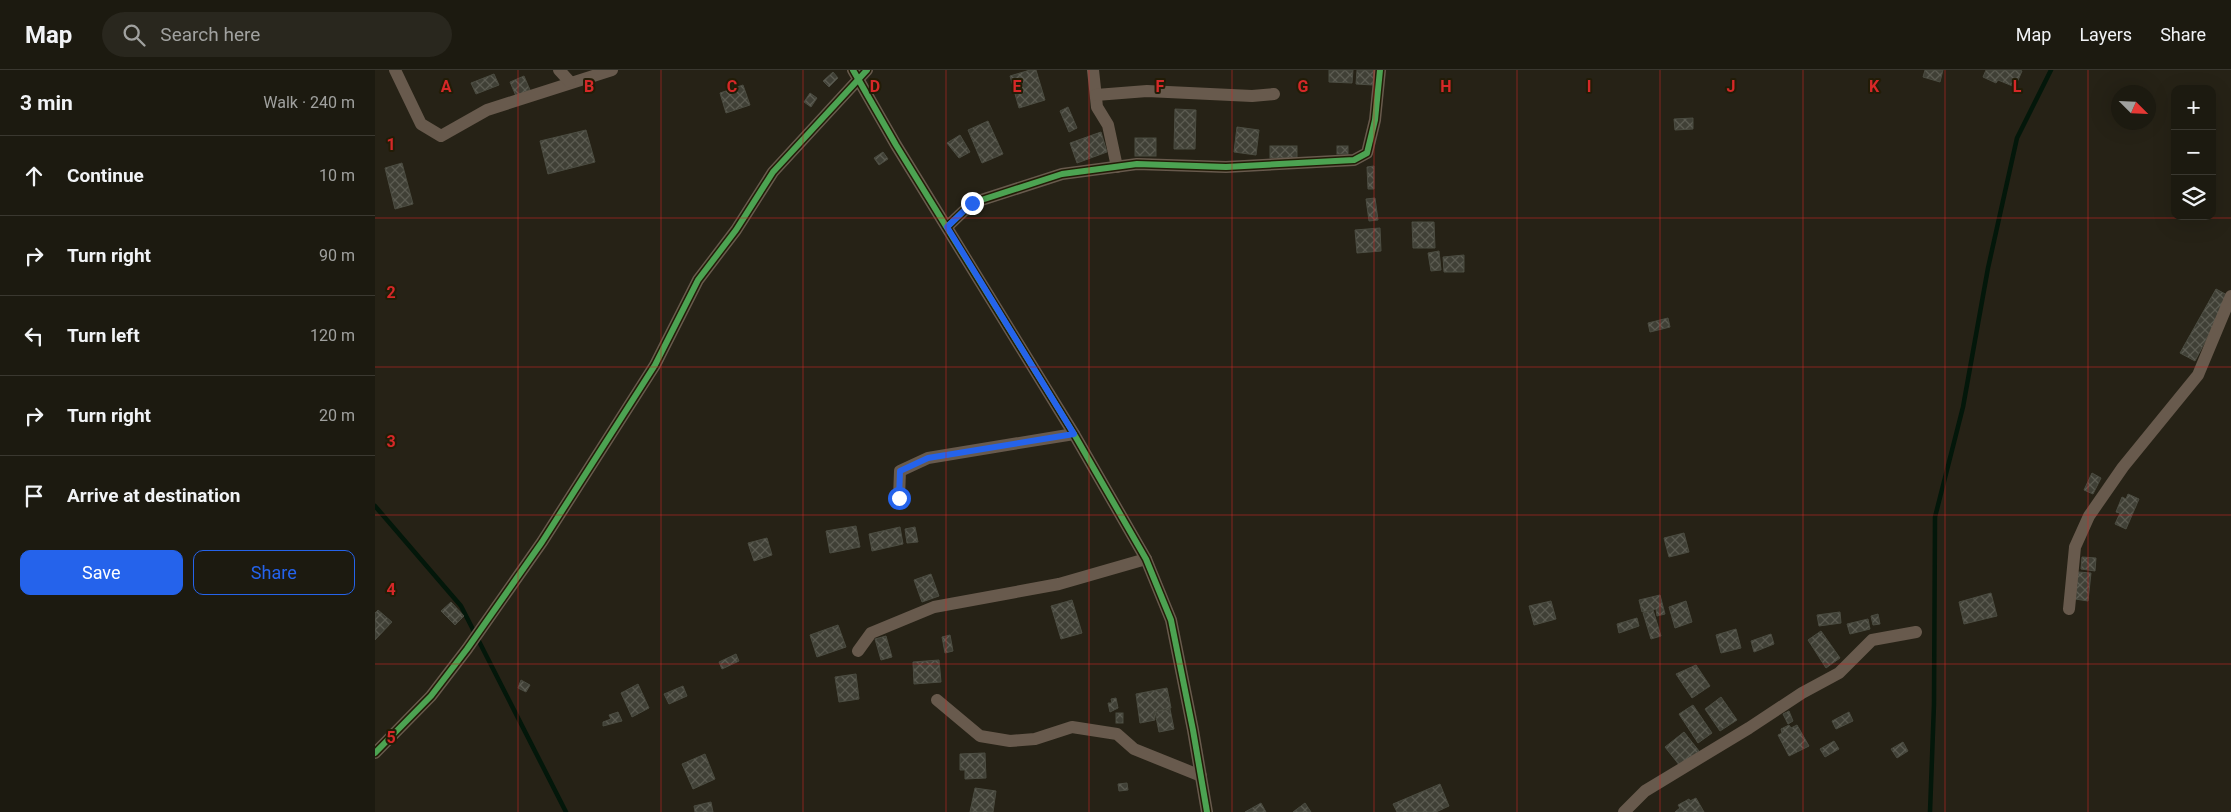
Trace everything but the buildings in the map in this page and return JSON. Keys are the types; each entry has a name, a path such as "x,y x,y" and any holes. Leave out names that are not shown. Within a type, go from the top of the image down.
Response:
{"street":[{"path":"395,70 421,124 441,136 487,110 611,70"},
{"path":"559,70 570,82"},
{"path":"1093,70 1097,107 1108,125 1117,167"},
{"path":"947,227 972,203 1062,174 1137,164 1226,167 1278,166 1354,160 1367,153 1375,120 1381,70"},
{"path":"375,753 437,688 467,650 542,542 655,365 698,280 736,230 773,172 860,73 896,145 1074,434 1146,559 1171,620 1207,812"},
{"path":"1096,95 1147,91 1252,96 1274,94"},
{"path":"2069,609 2075,548 2089,516 2123,467 2198,375 2231,296"},
{"path":"899,498 900,471 928,458 1074,434"},
{"path":"858,651 871,633 934,607 1059,584 1146,559"},
{"path":"1624,812 1645,791 1749,728 1802,692 1839,673 1872,640 1916,632"},
{"path":"937,700 980,736 1010,741 1035,739 1072,727 1117,734 1133,749 1201,776"}],"waterway":[{"path":"1930,812 1934,704 1935,517 1963,407 1988,268 2017,138 2051,70"},
{"path":"375,506 461,606 566,812"}],"cycle path":[{"path":"853,70 896,145 1074,434 1146,559 1171,620 1207,812"},
{"path":"375,753 431,696 467,649 542,542 655,365 698,280 736,230 773,172 867,70"},
{"path":"947,227 972,203 1062,174 1137,164 1226,167 1354,160 1367,153 1375,120 1380,70"}],"route":[{"path":"899,498 900,471 928,458 1074,434 947,227 972,203"}]}
